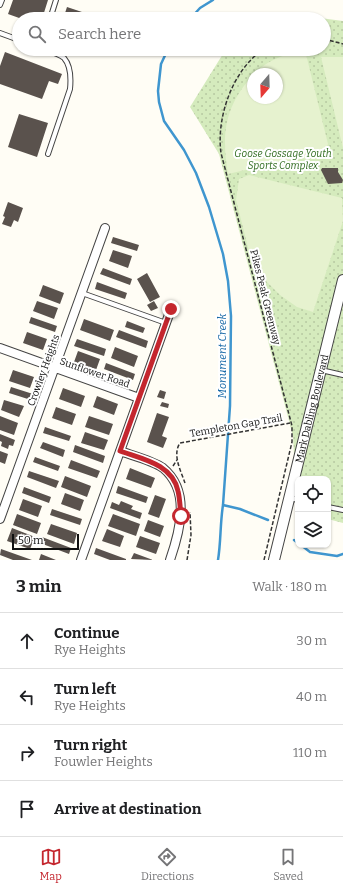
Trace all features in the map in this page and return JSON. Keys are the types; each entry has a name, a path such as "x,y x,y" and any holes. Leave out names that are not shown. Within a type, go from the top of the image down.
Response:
{"street":[{"name":"Crowley Heights","path":"0,519 105,228"},
{"name":"Mark Dabling Boulevard","path":"274,560 294,499 321,370 343,280"},
{"path":"81,560 171,309"},
{"name":"Sunflower Road","path":"0,348 139,398"},
{"path":"120,451 162,467 175,482 178,491 180,525 170,560"}],"lane":[{"path":"0,5 2,0"},
{"path":"52,12 56,0"},
{"path":"0,32 12,37"},
{"path":"48,154 70,89 71,78 68,66 63,58 59,56"},
{"path":"81,293 166,323"},
{"path":"321,370 343,375"},
{"path":"331,508 343,510"}],"path":[{"path":"331,41 343,44"},
{"name":"Pikes Peak Greenway","path":"257,56 246,66 235,82 225,106 219,136 221,153 292,426 292,442 264,560"},
{"name":"Templeton Gap Trail","path":"184,442 291,423"}],"green space":[{"name":"Goose Gossage Youth Sports Complex","path":"331,19 343,21 343,523 331,520 331,476 295,476 293,436 219,154 190,107 222,56 331,56"},
{"path":"283,56 306,56 328,144 324,152 228,174 225,146 227,121 236,98 244,86 247,82 247,104 283,104 283,68 260,68 271,61"},
{"path":"321,57 343,57 343,148"},
{"path":"249,175 342,198 343,221 313,312 297,307 280,295 263,278 251,259 236,200 239,179"}],"building":[{"path":"13,0 48,0 44,12 12,12 12,15 8,14"},
{"path":"67,7 82,12 65,12"},
{"path":"5,52 12,56 62,74 58,84 49,81 42,99 0,84 0,66"},
{"path":"19,114 48,123 37,157 8,147"},
{"path":"322,168 338,168 338,172 343,180 342,183 328,184 321,170"},
{"path":"8,202 23,208 18,222 14,220 11,227 2,224"},
{"path":"113,237 139,245 137,251 111,243"},
{"path":"113,250 132,256 128,268 109,261"},
{"path":"103,268 132,279 130,285 100,274"},
{"path":"147,273 160,297 150,302 137,279"},
{"path":"97,282 127,293 125,299 95,289"},
{"path":"43,285 64,293 60,304 39,296"},
{"path":"37,301 58,308 54,319 33,311"},
{"path":"154,301 158,308 151,311 147,305"},
{"path":"31,317 57,326 55,332 29,323"},
{"path":"84,319 114,330 110,341 80,330"},
{"path":"127,321 145,328 143,333 125,327"},
{"path":"119,330 148,341 146,348 116,337"},
{"path":"27,332 47,339 43,350 23,343"},
{"path":"77,339 106,349 104,356 74,346"},
{"path":"115,347 138,356 134,367 111,358"},
{"path":"78,351 100,359 96,370 74,362"},
{"path":"106,363 135,374 133,380 104,369"},
{"path":"13,370 34,377 30,388 9,381"},
{"path":"11,387 33,394 31,400 9,393"},
{"path":"63,388 85,396 81,407 59,399"},
{"path":"160,390 166,392 164,399 157,397"},
{"path":"97,396 118,404 114,415 93,407"},
{"path":"4,400 24,406 19,417 1,410"},
{"path":"162,402 169,404 168,408 160,406"},
{"path":"56,407 76,414 72,425 52,418"},
{"path":"157,413 169,417 162,436 167,438 163,448 147,442"},
{"path":"0,416 18,423 14,435 0,430"},
{"path":"89,416 113,424 109,435 85,427"},
{"path":"45,427 71,436 69,441 43,433"},
{"path":"85,432 108,440 104,450 81,443"},
{"path":"0,434 15,440 13,446 9,445 8,449 1,446 2,442 0,441"},
{"path":"43,442 65,450 63,457 40,448"},
{"path":"75,445 105,456 103,463 73,452"},
{"path":"0,451 8,454 5,464 0,462"},
{"path":"35,457 60,466 58,471 33,462"},
{"path":"71,460 100,471 97,478 68,468"},
{"path":"130,468 155,478 151,488 126,479"},
{"path":"29,471 59,481 56,488 27,477"},
{"path":"65,476 91,486 87,497 61,487"},
{"path":"118,486 148,497 146,503 116,493"},
{"path":"24,487 51,497 49,503 22,493"},
{"path":"65,493 84,500 80,511 61,504"},
{"path":"155,495 166,499 159,518 148,514"},
{"path":"23,499 42,506 38,517 19,510"},
{"path":"121,501 133,506 131,509 142,513 140,519 110,508 112,502 119,505"},
{"path":"52,509 82,519 80,525 50,515"},
{"path":"17,514 41,523 37,534 13,525"},
{"path":"113,514 140,524 136,536 108,526"},
{"path":"148,520 164,526 160,537 144,531"},
{"path":"51,524 77,533 74,544 47,534"},
{"path":"12,528 35,537 30,549 7,541"},
{"path":"107,529 124,536 120,547 102,541"},
{"path":"140,536 160,543 156,554 136,547"},
{"path":"42,537 71,548 69,554 40,543"},
{"path":"96,548 126,560 110,560 94,554"},
{"path":"1,549 32,560 13,560 0,555"},
{"path":"134,553 153,560 131,559"},
{"path":"41,554 56,560 39,560"}],"waterway":[{"name":"Monument Creek","path":"196,12 213,0"},
{"name":"Monument Creek","path":"165,56 161,64 158,91 164,121 184,150 196,173 209,207 223,254 228,281 231,316 230,406 218,560"},
{"path":"223,505 240,509 268,520"},
{"path":"305,548 310,552 337,556 343,554"}],"route":[{"path":"171,309 120,451 162,467 169,474 175,482 178,491 181,516"}]}
